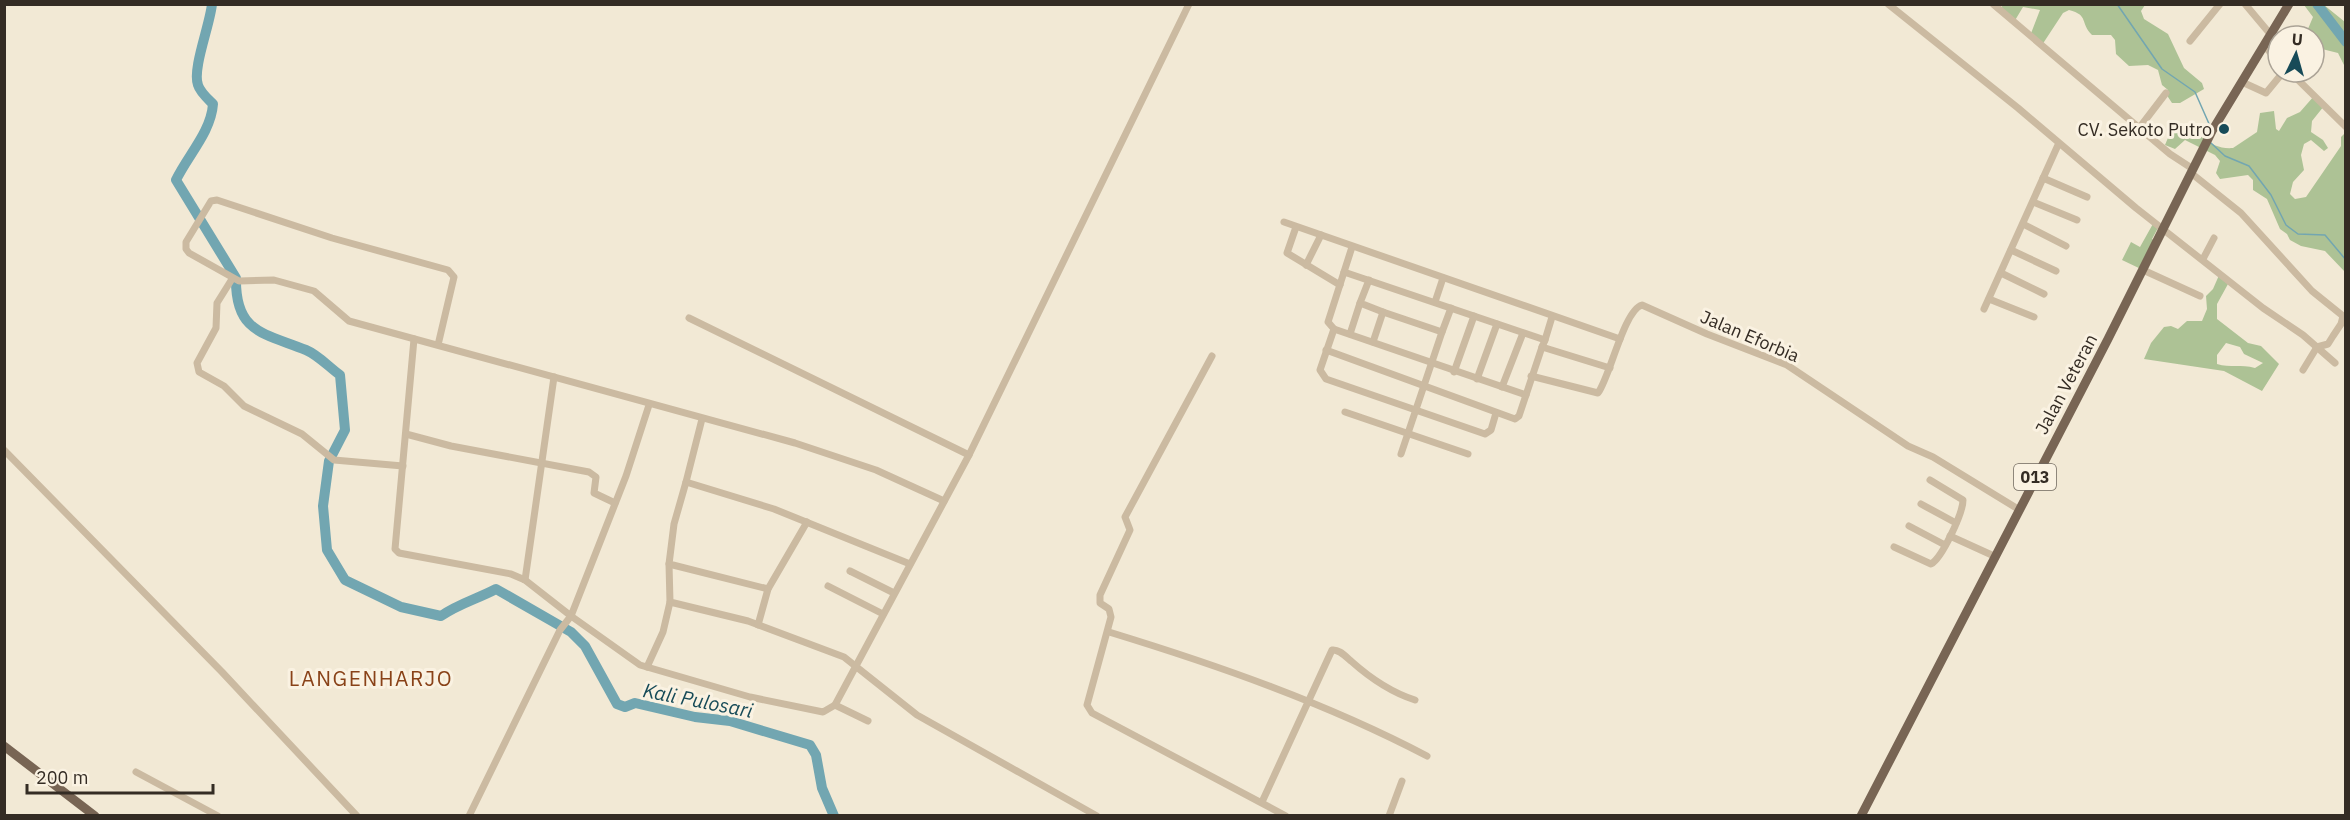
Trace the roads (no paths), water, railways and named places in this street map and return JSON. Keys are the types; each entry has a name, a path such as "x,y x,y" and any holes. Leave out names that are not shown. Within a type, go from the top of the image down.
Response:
{"main road":[{"name":"Jalan Veteran","path":"2277,24 2289,4"},
{"name":"Jalan Veteran","path":"1862,816 2210,135 2265,47"},
{"path":"4,746 95,816"}],"street":[{"path":"414,339 394,546 396,552 511,574 525,580 635,662 647,667 750,697 823,712 829,711 835,705 969,455 1189,4"},
{"path":"1888,4 2018,108 2058,145 2163,230 2263,308 2292,326 2335,363"},
{"path":"1993,4 2235,207 2284,257 2312,291 2343,316 2341,324 2328,344 2317,347 2303,370"},
{"path":"2190,41 2220,4"},
{"path":"2245,4 2266,29"},
{"path":"2242,82 2266,93 2273,84"},
{"path":"2302,84 2346,127"},
{"path":"2140,127 2166,93"},
{"path":"1984,309 2058,145"},
{"path":"2043,178 2087,196"},
{"path":"438,345 454,277 448,270 332,238 218,200 211,201 186,242 186,249 197,259 235,280 274,280 314,291 349,321 649,405 795,443 876,470 944,501"},
{"path":"2033,201 2077,220"},
{"path":"1284,222 1620,339"},
{"path":"2023,224 2066,246"},
{"path":"1296,227 1286,251 1340,285"},
{"path":"1306,265 1321,235"},
{"path":"2203,259 2214,238"},
{"path":"1352,247 1328,322 1334,329 1526,395"},
{"path":"2011,250 2056,271"},
{"path":"2143,270 2200,296"},
{"path":"1344,272 1523,333 1543,344 1610,368"},
{"path":"2001,273 2044,294"},
{"path":"1435,302 1443,278"},
{"path":"235,280 217,303 216,328 197,363 199,372 224,386 244,406 302,434 331,458 403,466"},
{"path":"1350,334 1369,280"},
{"path":"1989,299 2034,317"},
{"path":"1360,303 1442,332"},
{"name":"Jalan Eforbia","path":"1531,376 1596,394 1600,391 1620,339 1636,308 1642,305 1707,334 1764,354 1787,365 1908,446 1933,457 2018,509"},
{"path":"1401,454 1451,308"},
{"path":"1373,342 1383,312"},
{"path":"1455,372 1473,316"},
{"path":"1326,350 1517,419 1552,317"},
{"path":"689,318 969,455"},
{"path":"1477,379 1497,324"},
{"path":"1334,329 1320,370 1326,379 1485,434 1491,430 1496,413"},
{"path":"1502,387 1523,333"},
{"path":"1212,356 1125,517 1130,530 1099,600 1111,612 1109,632 1087,705 1088,710 1262,802 1273,812 1286,816"},
{"path":"525,580 555,377"},
{"path":"469,816 562,627 571,616 615,503 649,405"},
{"path":"1345,412 1468,454"},
{"path":"647,667 663,632 670,602 669,564 674,524 702,419"},
{"path":"406,434 451,446 594,474 596,477 594,493 615,503"},
{"path":"4,450 222,672 357,816"},
{"path":"1894,547 1929,564 1935,561 1950,536 1963,500 1930,480"},
{"path":"686,482 774,509 910,564"},
{"path":"1921,504 1956,523"},
{"path":"758,625 768,590 807,522"},
{"path":"1909,526 1945,545"},
{"path":"1950,536 1994,556"},
{"path":"669,564 768,590"},
{"path":"850,572 894,593"},
{"path":"828,586 883,614"},
{"path":"670,602 758,625 844,657 856,664 917,715 1097,816"},
{"path":"1109,632 1218,667 1380,732 1426,756"},
{"path":"1262,802 1307,702 1334,649 1371,679 1415,700"},
{"path":"835,705 868,721"},
{"path":"136,772 218,816"},
{"path":"1389,816 1402,781"}],"waterway":[{"name":"Kali Pulosari","path":"212,4 197,69 200,90 213,104 211,114 204,134 176,180 236,278 237,296 247,320 265,334 310,352 340,375 345,430 329,461 323,506 327,550 345,580 401,607 441,616 496,589 571,632 585,646 617,704 625,707 635,703 695,717 730,721 810,745 816,755 822,788 834,816"},
{"path":"2117,4 2162,69 2195,92 2210,126"},
{"path":"2317,4 2346,42"},
{"path":"2211,143 2225,156 2249,166 2271,195 2286,225 2298,234 2325,235 2346,260"}],"place":[{"name":"CV. Sekoto Putro","path":"2224,129"}],"district":[{"name":"LANGENHARJO","path":"371,678"}]}
